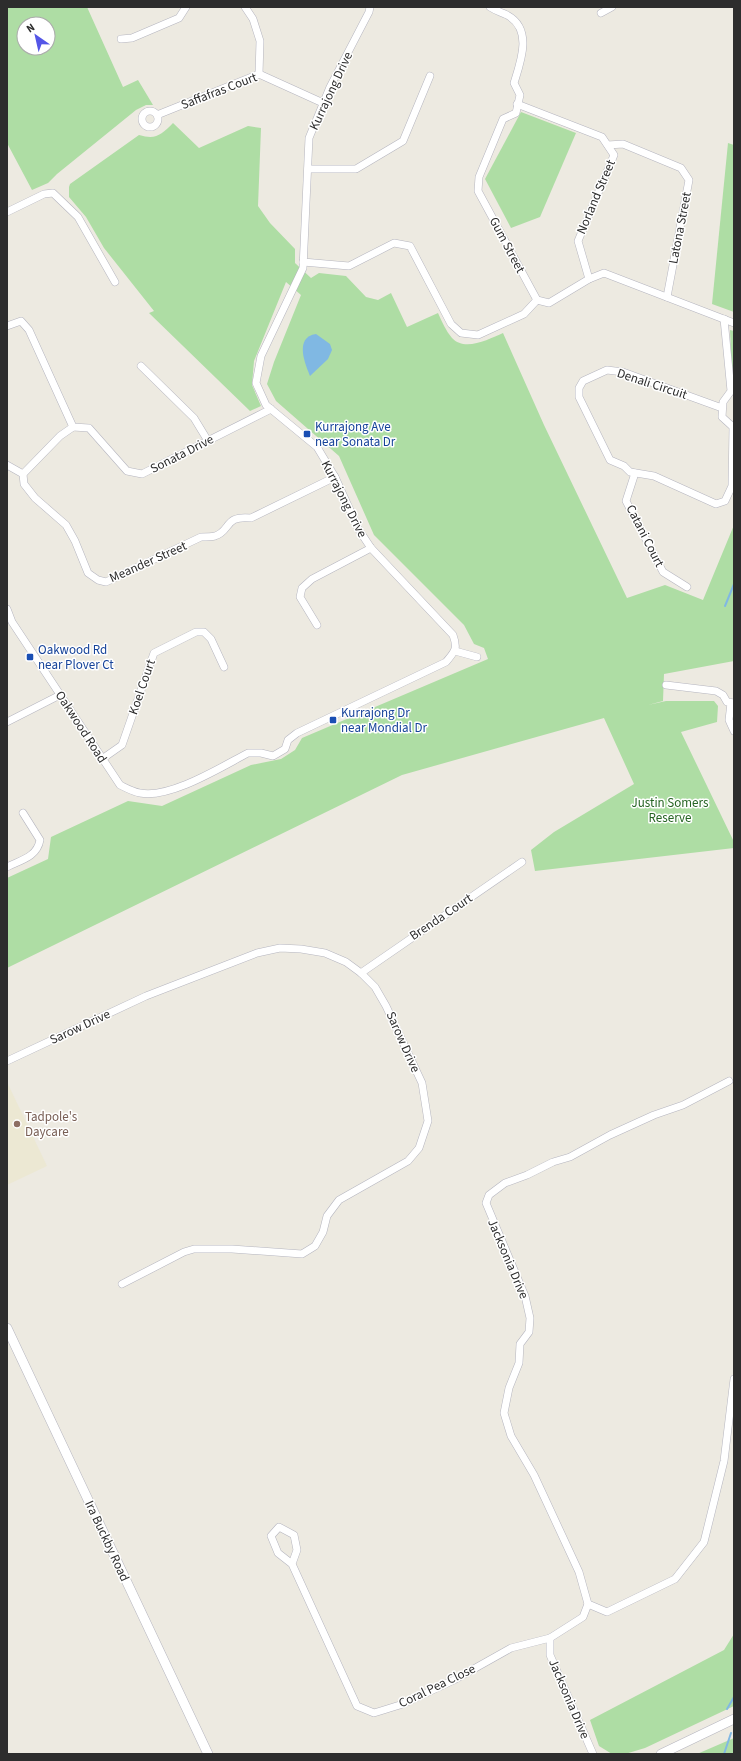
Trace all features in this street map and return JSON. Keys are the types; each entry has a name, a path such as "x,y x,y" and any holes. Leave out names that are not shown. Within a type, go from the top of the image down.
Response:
{"street":[{"path":"121,39 132,38 179,18 186,7"},
{"path":"245,7 253,19 260,41 259,74"},
{"name":"Kurrajong Drive","path":"370,7 369,12 330,87 309,138 303,268 261,356 256,383 266,405 317,447 335,477 359,530 370,548 453,635 456,644 455,651"},
{"path":"490,7 508,15 518,24 523,36 522,59 514,83 520,95 518,104"},
{"path":"601,13 612,7"},
{"name":"Saffafras Court","path":"157,115 259,74 323,103"},
{"path":"308,169 356,169 403,141 430,76"},
{"name":"Norland Street","path":"518,104 602,137 614,155 578,242 589,279"},
{"name":"Gum Street","path":"518,104 516,113 503,119 479,177 478,191 537,300"},
{"name":"Latona Street","path":"608,145 623,144 681,168 689,180 667,297"},
{"path":"7,212 44,194 53,193 78,217 115,282"},
{"path":"303,262 349,266 394,243 410,246 451,324 461,333 478,335 524,314 537,300 549,303 589,279 604,273 734,323"},
{"path":"722,408 723,402 731,391 724,319"},
{"path":"7,326 21,322 30,330 73,427 60,436 23,474 7,465"},
{"path":"141,366 194,418 208,441"},
{"name":"Denali Circuit","path":"607,370 623,372 722,408 722,417 733,427 732,486 725,501 716,504 654,476 630,472 624,466 610,460 578,398 578,388 583,381 607,370"},
{"name":"Sonata Drive","path":"73,427 89,428 127,471 142,474 270,409"},
{"name":"Catani Court","path":"635,473 626,501 663,572 687,587"},
{"name":"Meander Street","path":"23,474 24,484 31,493 66,525 76,541 88,573 98,580 106,582 202,537 215,536 221,532 229,522 240,516 251,518 335,477"},
{"path":"317,625 300,597 302,588 312,579 370,548"},
{"name":"Oakwood Road","path":"7,609 12,622 120,785 140,793 160,793 181,786 248,753 261,753 273,756 285,749 288,740 297,733 446,662 455,651"},
{"name":"Koel Court","path":"102,759 122,745 154,653 196,632 204,632 211,639 224,667"},
{"path":"455,651 477,657"},
{"path":"666,686 716,691 723,696 727,702 733,703 729,720 734,731"},
{"path":"7,722 60,695"},
{"path":"7,867 36,853 39,847 40,840 23,813"},
{"name":"Brenda Court","path":"361,973 380,962 422,930 522,862"},
{"name":"Sarow Drive","path":"7,1061 146,996 257,953 280,948 325,953 346,962 361,973 375,987 386,1006 422,1083 428,1121 419,1148 408,1162 339,1200 327,1216 323,1232 315,1246 302,1254 232,1249 194,1249 184,1252 122,1284"},
{"name":"Jacksonia Drive","path":"588,1604 579,1572 534,1475 510,1436 504,1413 509,1388 519,1363 520,1344 529,1332 530,1318 525,1296 486,1203 489,1194 505,1183 527,1175 553,1162 570,1157 610,1135 654,1115 683,1105 729,1081"},
{"name":"Ira Buckby Road","path":"7,1328 208,1754"},
{"path":"550,1638 583,1617 588,1604 607,1612 674,1579 704,1542 724,1461 734,1379"},
{"name":"Coral Pea Close","path":"292,1564 297,1550 294,1535 279,1527 271,1536 278,1552 292,1564 357,1706 374,1713 403,1704 441,1686 511,1648 550,1638"},
{"name":"Jacksonia Drive","path":"550,1638 550,1655 593,1754"},
{"path":"661,1754 734,1719"}],"shaded area":[{"name":"Tadpole's Daycare","path":"7,1082 47,1166 7,1185"}],"green space":[{"path":"7,7 87,7 123,87 138,80 153,105 146,105 136,110 48,183 32,190 7,143"},
{"path":"521,112 576,133 540,217 511,228 485,179"},
{"name":"Justin Somers Reserve","path":"173,123 199,148 248,126 261,128 258,206 270,223 295,249 295,263 311,278 319,273 346,276 366,297 378,300 391,293 407,327 438,313 452,338 463,344 477,343 503,333 544,425 627,598 665,585 703,600 734,525 734,661 664,674 663,701 648,705 666,701 714,701 718,706 717,722 681,732 734,842 734,848 535,871 531,850 554,832 634,784 604,718 402,775 7,968 7,878 48,859 51,837 128,801 162,806 251,765 281,759 295,750 302,738 488,659 484,648 474,644 464,625 374,535 339,456 276,401 267,384 274,362 301,295 286,282 254,361 252,385 261,406 250,411 149,313 154,311 104,248 86,217 69,197 70,184 139,135 154,137 165,131"},
{"path":"728,143 734,145 734,312 712,304"},
{"path":"730,330 734,331 734,418"},
{"path":"734,1634 734,1706 645,1748 625,1754 612,1754 599,1746 590,1720 724,1650"},
{"path":"734,1738 734,1754 697,1754"}],"water":[{"path":"316,334 330,344 332,350 328,359 310,376 304,358 303,345 309,336"}],"waterway":[{"path":"725,606 734,584"},
{"path":"727,1709 734,1697"},
{"path":"724,1754 731,1733"}],"place":[{"name":"Kurrajong Ave near Sonata Dr","path":"307,434"},
{"name":"Oakwood Rd near Plover Ct","path":"30,657"},
{"name":"Kurrajong Dr near Mondial Dr","path":"333,720"},
{"name":"Tadpole's Daycare","path":"17,1124"}]}
